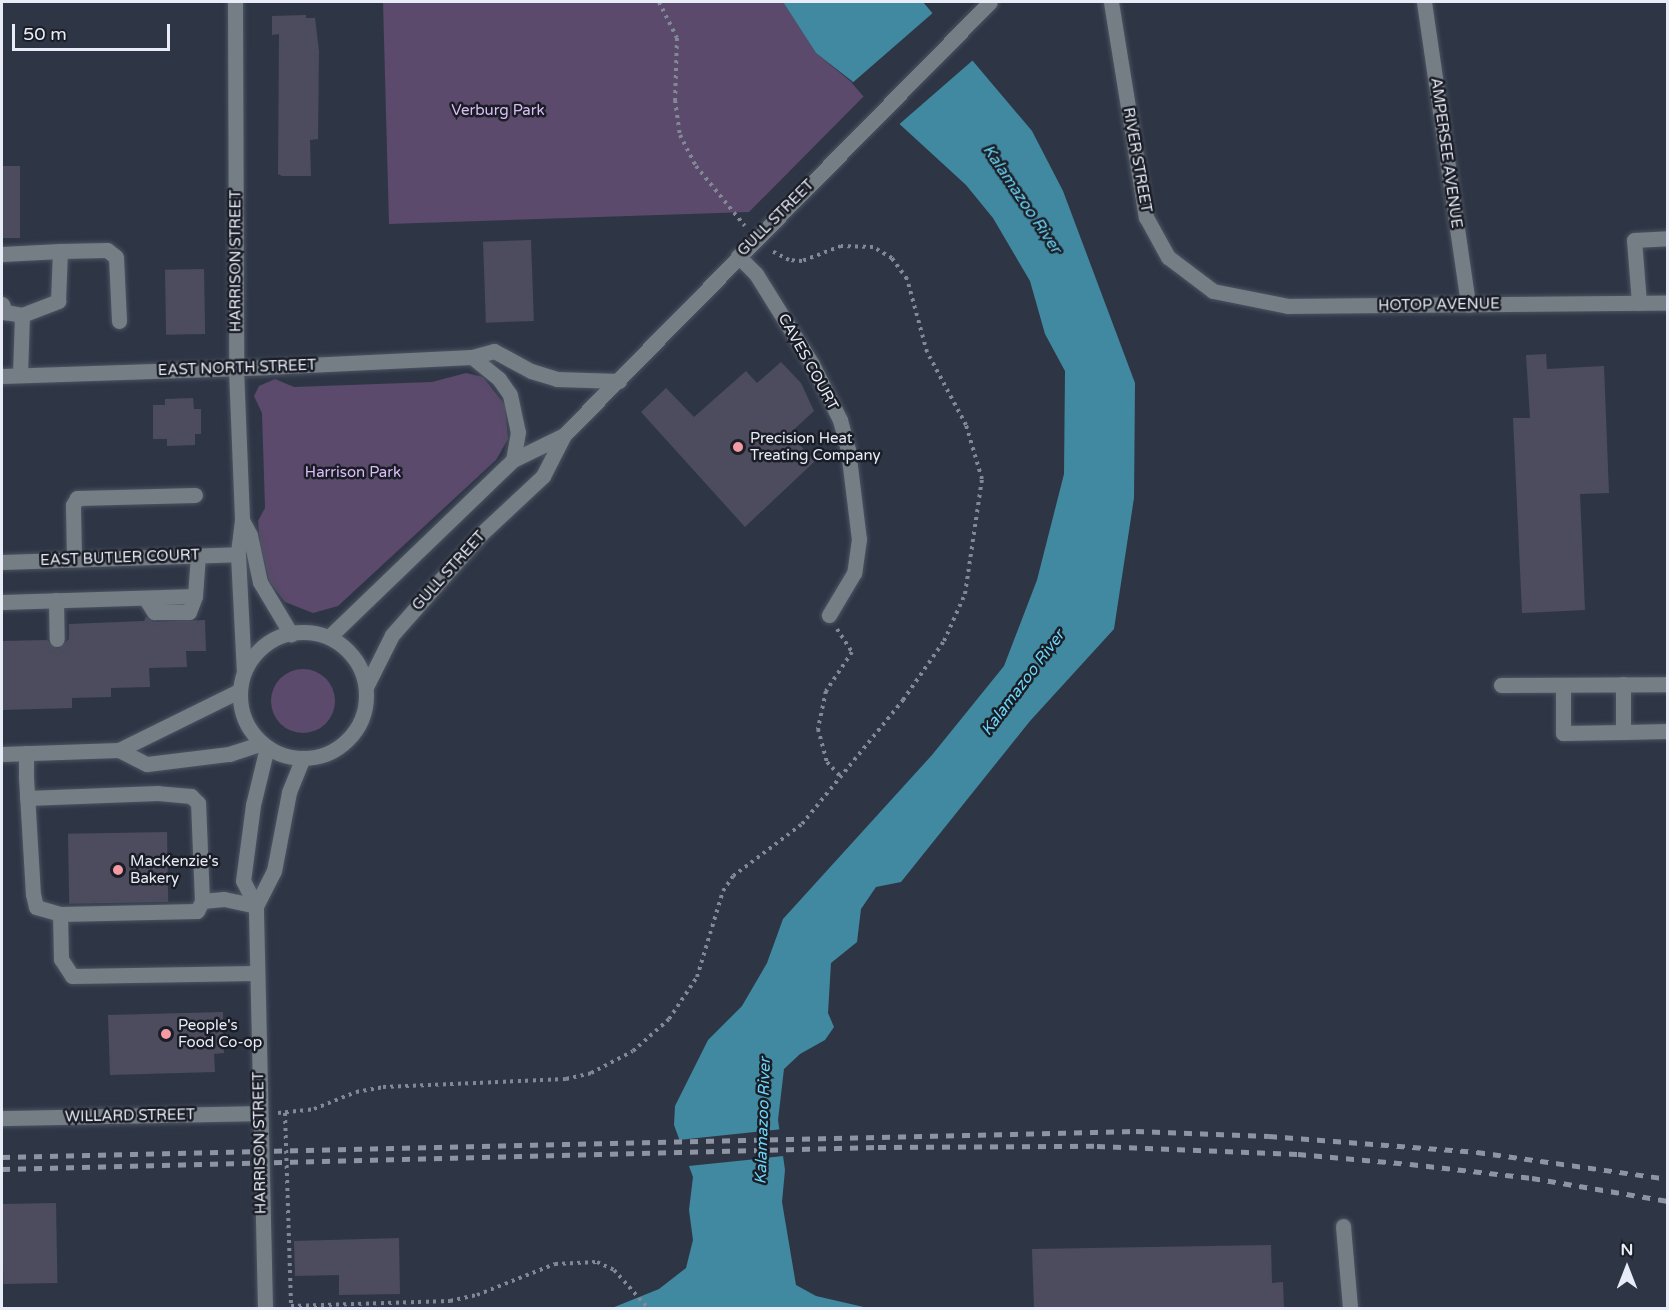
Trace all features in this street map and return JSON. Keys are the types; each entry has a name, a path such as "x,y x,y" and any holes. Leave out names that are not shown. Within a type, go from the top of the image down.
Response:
{"street":[{"name":"HARRISON STREET","path":"235,2 236,369 242,520 238,554 244,672"},
{"name":"RIVER STREET","path":"1111,2 1146,217 1168,257 1213,291"},
{"name":"AMPERSEE AVENUE","path":"1424,2 1468,304"},
{"name":"GULL STREET","path":"329,637 513,460 564,435 984,6"},
{"path":"1639,303 1634,240 1668,238"},
{"path":"2,254 107,250 116,257 119,321"},
{"path":"2,304 5,312 22,315 58,301 60,251"},
{"name":"CAVES COURT","path":"738,256 756,274 812,364 840,420 849,450 859,538 854,573 829,615"},
{"name":"HOTOP AVENUE","path":"1213,291 1242,300 1288,306 1668,303"},
{"path":"20,375 22,315"},
{"name":"EAST NORTH STREET","path":"2,376 236,369 472,357 494,351 531,371 557,379 619,381"},
{"path":"472,357 499,379 510,395 518,432 513,460"},
{"name":"GULL STREET","path":"366,687 392,634 481,534 543,476 564,435"},
{"path":"74,560 73,505 77,498 195,495"},
{"name":"HARRISON STREET","path":"242,520 250,535 260,582 291,634"},
{"name":"EAST BUTLER COURT","path":"2,562 238,554"},
{"path":"2,602 195,596 198,555"},
{"path":"56,600 57,639"},
{"path":"309,632 329,637 353,658 366,687 365,708 357,728 343,744 324,755 303,758 282,755 265,745 242,712 240,692 244,672 255,654 270,641 291,634 309,632"},
{"path":"1623,684 1623,732"},
{"path":"1501,685 1668,684"},
{"path":"1563,685 1563,733 1668,731"},
{"path":"2,754 119,750 240,692"},
{"name":"HARRISON STREET","path":"256,906 243,881 265,745"},
{"path":"119,750 147,764 229,754 265,745"},
{"path":"26,753 27,798 33,894 36,907 60,914 197,911 202,901 198,803 191,796 158,793 27,798"},
{"name":"HARRISON STREET","path":"265,1308 256,906 274,871 289,792 303,758"},
{"path":"202,901 224,899 256,906"},
{"path":"60,914 61,959 72,976 256,973"},
{"name":"WILLARD STREET","path":"2,1118 260,1113"},
{"path":"1343,1226 1350,1308"}],"path":[{"path":"260,1113 314,1110 356,1092 383,1087 566,1079 591,1073 633,1051 669,1019 697,977 723,891 733,876 802,824 933,660 957,615 971,565 982,479 974,444 927,352 907,279 892,258 873,247 842,246 802,261 789,260 775,255 733,214 685,150 675,100 677,38 659,2"},
{"path":"829,615 852,652 826,691 819,710 822,748 840,776"},
{"path":"285,1113 291,1307 450,1301 477,1294 555,1264 603,1262 614,1270 648,1308"}],"green space":[{"name":"Verburg Park","path":"383,2 783,2 816,53 866,94 749,212 389,224"},
{"name":"Harrison Park","path":"466,373 483,377 505,405 508,439 496,460 338,606 313,613 285,602 269,581 260,543 258,521 265,508 262,413 254,396 259,386 275,379 294,387 432,382"},
{"path":"303,669 315,671 326,678 333,689 335,701 333,713 326,724 315,731 303,733 291,731 280,724 273,713 271,701 273,689 280,678 291,671"}],"water":[{"name":"Kalamazoo River","path":"783,2 923,2 1032,131 1063,191 1135,383 1134,498 1114,629 1030,721 901,882 876,887 861,909 857,942 831,963 828,1013 834,1027 825,1040 800,1054 784,1069 778,1120 785,1170 782,1202 796,1285 816,1296 868,1308 612,1308 659,1289 686,1268 693,1240 689,1210 693,1177 674,1125 675,1106 708,1040 742,1006 767,963 783,919 932,755 1004,666 1037,580 1064,474 1065,371 1045,334 1030,281 993,218 966,185 857,85 816,53"}],"pier":[{"path":"935,11 976,58 893,130 852,83"},
{"path":"783,1129 786,1156 676,1167 674,1140"}],"building":[{"path":"306,15 306,18 315,18 319,51 318,139 310,140 311,176 282,176 278,174 279,34 272,35 272,16"},
{"path":"2,166 20,166 20,238 2,238"},
{"path":"531,240 534,321 486,323 483,242"},
{"path":"204,269 205,334 166,335 165,270"},
{"path":"1546,354 1547,369 1604,366 1609,493 1580,494 1585,610 1522,613 1513,418 1530,418 1526,355"},
{"name":"Precision Heat Treating Company","path":"781,362 801,383 814,411 789,434 815,461 745,527 641,412 666,388 694,417 746,371 757,383"},
{"path":"193,398 194,409 201,409 201,434 195,434 195,445 167,446 167,439 153,439 153,405 165,405 165,399"},
{"path":"146,617 154,622 205,620 206,651 186,651 187,667 149,668 150,687 111,688 111,697 72,698 72,708 2,710 2,641 47,640 58,649 69,639 69,624 144,621"},
{"name":"MacKenzie's Bakery","path":"167,832 168,902 69,904 68,834"},
{"name":"People's Food Co-op","path":"223,1012 224,1053 214,1054 215,1072 110,1075 108,1015"},
{"path":"56,1203 57,1283 3,1284 2,1204"},
{"path":"399,1238 400,1294 339,1295 339,1275 295,1276 294,1241"},
{"path":"1271,1245 1272,1283 1283,1282 1284,1308 1034,1308 1032,1249"}],"railway":[{"path":"2,1157 1136,1131 1269,1136 1477,1152 1668,1179"},
{"path":"2,1169 878,1147 1097,1146 1298,1154 1410,1164 1532,1178 1668,1201"}],"place":[{"name":"Precision Heat Treating Company","path":"738,447"},
{"name":"MacKenzie's Bakery","path":"118,870"},
{"name":"People's Food Co-op","path":"166,1034"}]}
